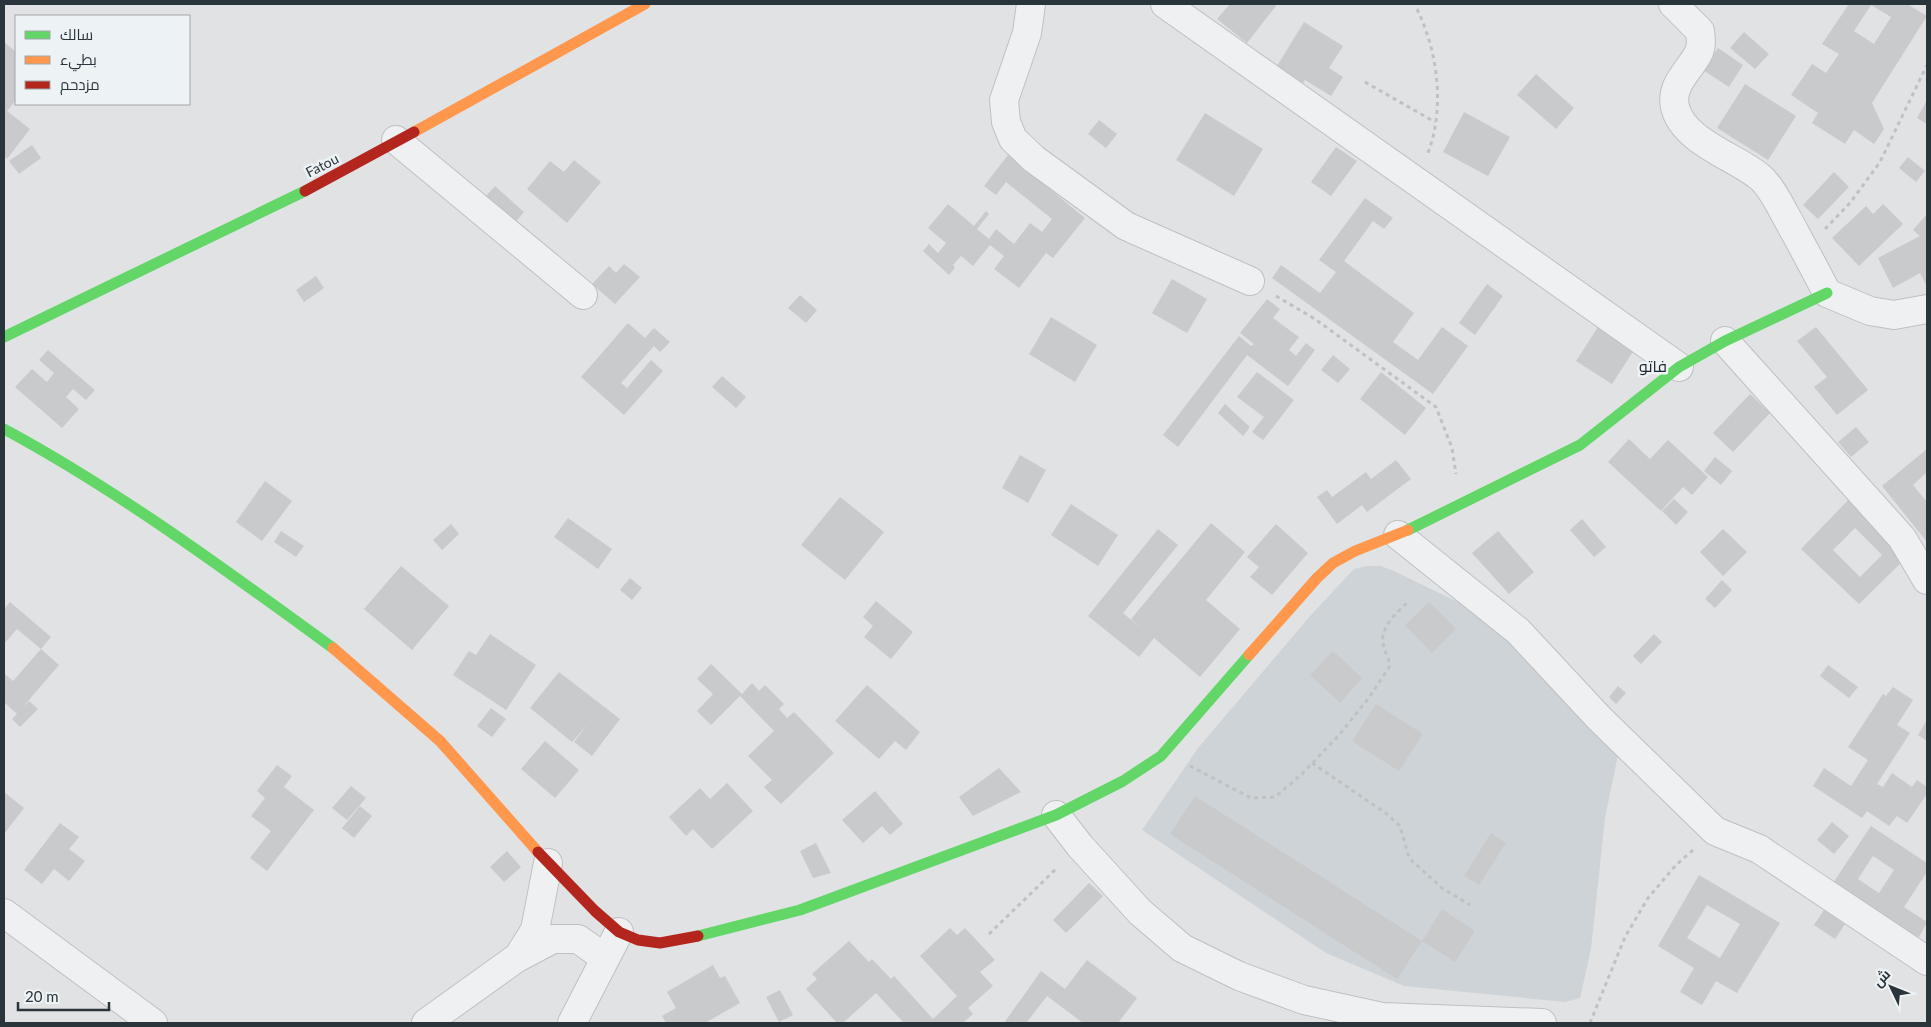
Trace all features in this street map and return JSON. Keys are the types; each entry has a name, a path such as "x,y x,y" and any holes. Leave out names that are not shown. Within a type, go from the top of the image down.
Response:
{"street":[{"name":"Fatou","path":"4,336 337,174 645,4"},
{"path":"1032,4 1027,33 1004,100 1006,122 1013,139 1034,159 1126,226 1250,281"},
{"path":"1165,4 1679,367"},
{"path":"1673,4 1691,19 1700,31 1701,37 1699,53 1676,87 1675,107 1681,120 1692,134 1761,178 1773,193 1805,249 1827,293 1863,309 1894,315 1927,309"},
{"path":"396,140 583,295"},
{"path":"4,429 52,455 235,577 350,661 440,741 548,863 619,932 638,940 660,943 716,933 800,910 1056,815 1124,781 1161,756 1317,578 1333,563 1356,551 1398,535 1580,445 1647,390 1679,367 1725,341 1827,293"},
{"path":"1725,341 1902,538 1927,580"},
{"path":"1398,535 1518,631 1598,718 1715,831 1759,850 1927,961"},
{"path":"1056,815 1080,846 1140,912 1182,948 1239,976 1304,1000 1382,1017 1542,1023"},
{"path":"518,957 535,930 548,863"},
{"path":"4,915 153,1023"},
{"path":"572,1023 619,932"},
{"path":"426,1023 518,957 553,939 578,939 605,958"}],"path":[{"path":"1412,179 1428,155 1433,141 1439,94 1427,29 1417,9"},
{"path":"1805,249 1850,203 1880,162 1927,65"},
{"path":"1365,82 1435,122"},
{"path":"1250,281 1315,319 1436,407 1452,448 1462,504"},
{"path":"1161,756 1186,764 1251,798 1274,797 1286,789 1312,763 1368,700 1390,666 1382,642 1385,630 1394,614 1407,603"},
{"path":"1312,763 1387,814 1400,826 1409,858 1442,888 1470,905"},
{"path":"1590,1023 1626,937 1648,898 1676,865 1715,831"},
{"path":"989,934 1080,846"}],"shaded area":[{"path":"1366,566 1381,566 1396,572 1505,625 1619,750 1605,818 1591,949 1580,998 1565,1002 1404,986 1326,953 1142,830 1198,748 1311,615 1354,569"}],"building":[{"path":"1230,4 1274,4 1276,6 1247,43 1217,19"},
{"path":"1849,4 1907,4 1927,16 1872,103 1884,129 1874,144 1854,130 1845,144 1812,123 1818,113 1791,95 1812,64 1826,73 1839,54 1822,44","holes":["1871,5 1891,17 1874,44 1854,31"]},
{"path":"1304,22 1343,46 1329,68 1343,77 1331,96 1305,80 1303,83 1277,66"},
{"path":"1744,32 1769,54 1755,69 1730,48"},
{"path":"4,42 15,51 15,101 7,111 30,129 7,159 4,156"},
{"path":"1718,48 1743,65 1729,87 1703,70"},
{"path":"1536,74 1574,108 1556,129 1517,95"},
{"path":"1745,84 1796,116 1768,160 1717,128"},
{"path":"1927,100 1927,124 1917,118"},
{"path":"1464,112 1510,137 1488,176 1443,152"},
{"path":"1205,113 1263,149 1234,196 1176,160"},
{"path":"1099,120 1117,134 1106,148 1088,134"},
{"path":"32,145 41,158 19,174 9,161"},
{"path":"1336,147 1357,161 1331,196 1311,182"},
{"path":"1008,155 1085,218 1053,258 1046,253 1019,288 994,269 1004,256 990,245 973,266 961,256 953,265 955,268 949,275 923,251 929,244 938,253 946,243 928,228 948,204 974,226 986,211 989,214 977,229 989,239 996,229 1014,244 1030,223 1042,232 1052,219 1006,182 996,195 984,186"},
{"path":"1908,157 1925,171 1916,182 1899,168"},
{"path":"574,160 601,182 567,223 527,189 550,161 564,172"},
{"path":"1834,172 1849,187 1818,219 1803,205"},
{"path":"495,186 524,212 514,224 485,197"},
{"path":"1365,198 1393,218 1384,229 1373,221 1344,261 1414,313 1393,342 1418,360 1442,327 1468,346 1433,394 1272,278 1281,265 1320,293 1336,272 1319,260"},
{"path":"1883,204 1903,224 1859,266 1832,238 1866,206 1873,214"},
{"path":"1927,214 1927,287 1920,273 1893,288 1878,258 1920,236 1913,230"},
{"path":"624,264 640,277 615,304 592,284 609,266 616,273"},
{"path":"316,276 324,288 304,302 296,290"},
{"path":"1172,279 1207,299 1187,333 1152,313"},
{"path":"1487,284 1503,296 1475,335 1459,323"},
{"path":"800,295 817,310 806,323 788,308"},
{"path":"1267,299 1280,309 1273,318 1299,337 1289,350 1296,356 1306,343 1315,350 1288,386 1247,355 1178,447 1163,435 1239,336 1251,346 1254,344 1240,333"},
{"path":"1051,317 1097,345 1075,382 1029,354"},
{"path":"628,323 645,338 654,328 670,342 660,352 654,346 621,383 627,388 651,360 663,371 624,415 581,377"},
{"path":"1600,324 1636,347 1612,384 1576,361"},
{"path":"1816,327 1868,390 1837,415 1814,387 1827,377 1797,341"},
{"path":"48,350 95,390 86,400 73,389 66,397 79,409 62,428 15,387 32,369 47,382 54,373 39,360"},
{"path":"1333,355 1350,369 1338,383 1321,370"},
{"path":"1257,372 1294,400 1263,440 1252,432 1264,417 1237,397"},
{"path":"1381,372 1426,408 1405,435 1360,399"},
{"path":"722,376 746,397 736,408 712,387"},
{"path":"1750,394 1770,413 1733,452 1713,433"},
{"path":"1225,404 1250,427 1243,436 1218,413"},
{"path":"1856,427 1869,442 1851,457 1838,442"},
{"path":"1629,439 1650,459 1668,440 1708,477 1692,495 1683,487 1661,511 1608,462"},
{"path":"1927,449 1927,472 1913,485 1927,502 1927,542 1882,486"},
{"path":"1020,455 1046,470 1028,503 1002,488"},
{"path":"1715,457 1732,471 1721,485 1704,471"},
{"path":"1396,460 1411,479 1367,512 1362,505 1337,524 1317,497 1327,490 1332,497 1366,472 1371,479"},
{"path":"265,481 292,501 262,541 236,522"},
{"path":"1852,496 1908,556 1859,604 1801,549","holes":["1855,528 1882,555 1860,577 1833,550"]},
{"path":"840,497 884,532 845,580 801,545"},
{"path":"1674,499 1688,512 1676,525 1662,511"},
{"path":"1071,504 1118,535 1098,566 1051,535"},
{"path":"568,518 612,549 598,569 554,537"},
{"path":"1582,519 1606,547 1594,557 1570,530"},
{"path":"1211,523 1245,552 1206,600 1240,629 1200,677 1154,638 1139,657 1088,616 1158,529 1178,545 1123,613 1142,629 1131,619"},
{"path":"451,524 459,534 442,550 433,540"},
{"path":"1276,524 1308,553 1272,595 1250,577 1259,567 1247,557"},
{"path":"1723,529 1747,552 1723,576 1700,552"},
{"path":"281,531 304,546 296,557 274,542"},
{"path":"1498,531 1534,572 1509,594 1472,553"},
{"path":"401,566 449,606 412,650 364,609"},
{"path":"630,578 642,588 632,600 620,590"},
{"path":"1722,580 1732,590 1715,608 1705,599"},
{"path":"876,601 913,632 891,659 864,637 873,626 863,617"},
{"path":"10,602 51,637 41,649 17,629 4,644 4,609"},
{"path":"1429,602 1456,629 1432,653 1405,625"},
{"path":"490,634 536,665 506,710 453,675 469,651 476,655"},
{"path":"1654,634 1662,642 1641,664 1633,656"},
{"path":"41,649 59,665 22,708 29,701 38,709 20,727 12,719 17,714 4,702 4,673 13,681"},
{"path":"1333,651 1362,678 1340,703 1310,675"},
{"path":"711,664 742,694 752,683 759,691 765,685 784,704 779,709 787,718 794,712 834,753 781,804 764,787 772,780 748,756 774,731 740,696 711,725 697,711 713,694 697,679"},
{"path":"1828,665 1858,687 1849,698 1820,676"},
{"path":"559,672 620,719 592,756 574,742 588,724 572,742 530,708"},
{"path":"867,685 920,732 906,750 895,741 879,759 835,721"},
{"path":"1618,686 1626,693 1616,704 1609,697"},
{"path":"1893,687 1913,700 1897,725 1910,733 1877,784 1883,787 1892,773 1912,787 1917,780 1927,787 1927,794 1907,823 1897,816 1889,826 1867,811 1862,818 1813,786 1824,768 1851,786 1868,760 1848,747 1883,694 1886,696"},
{"path":"1376,704 1423,734 1399,771 1352,741"},
{"path":"491,708 506,719 492,737 477,726"},
{"path":"1927,720 1927,741 1918,735"},
{"path":"545,741 579,770 555,798 521,769"},
{"path":"277,765 292,776 284,787 314,810 267,871 250,858 271,831 251,816 265,798 257,791"},
{"path":"999,768 1021,792 973,816 959,797"},
{"path":"727,783 753,811 712,849 693,829 686,836 669,817 700,788 710,799"},
{"path":"351,786 366,798 347,820 332,808"},
{"path":"875,791 903,824 890,835 882,826 863,843 842,820"},
{"path":"4,792 24,808 4,834"},
{"path":"1195,796 1422,941 1397,979 1170,834"},
{"path":"360,806 372,816 354,838 342,828"},
{"path":"1832,822 1849,836 1834,854 1817,840"},
{"path":"60,823 79,837 69,849 85,861 69,881 54,869 42,884 24,870"},
{"path":"1871,826 1927,863 1927,872 1904,907 1927,922 1918,939 1833,883","holes":["1873,856 1894,870 1879,893 1858,879"]},
{"path":"1491,833 1506,843 1479,885 1464,876"},
{"path":"816,843 831,873 813,878 800,851"},
{"path":"507,851 521,867 504,882 490,867"},
{"path":"1699,875 1780,923 1737,993 1716,981 1702,1005 1680,992 1694,968 1658,946","holes":["1707,905 1740,924 1720,958 1687,938"]},
{"path":"1089,883 1103,896 1066,933 1053,920"},
{"path":"1442,909 1475,931 1455,962 1422,941"},
{"path":"1824,910 1845,924 1835,939 1814,925"},
{"path":"950,928 957,935 965,928 995,960 980,972 993,986 968,1008 973,1014 963,1023 904,1023 876,993 843,1023 837,1023 806,989 817,979 812,974 849,941 869,962 872,959 891,979 894,976 933,1019 957,996 920,956"},
{"path":"1087,960 1137,998 1118,1023 1083,1023 1047,996 1028,1023 1004,1023 1041,971 1065,989"},
{"path":"713,965 720,978 725,976 740,1003 705,1023 666,1023 662,1016 676,1008 667,992"},
{"path":"780,990 793,1015 779,1022 766,997"}],"traffic: fast":[{"path":"4,337 305,191"},
{"path":"1408,530 1580,445 1679,367 1725,341 1827,293"},
{"path":"4,429 131,505 213,561 333,648"},
{"path":"698,936 800,910 1056,815 1123,781 1161,756 1249,655"}],"traffic: slow":[{"path":"414,132 645,4"},
{"path":"1249,655 1317,578 1333,563 1355,551 1408,530"},
{"path":"333,648 440,741 538,852"}],"traffic: jam":[{"path":"305,191 414,132"},
{"path":"538,852 595,911 619,932 638,940 660,943 698,936"}],"district":[{"name":"فاتو","path":"1653,365"}]}
